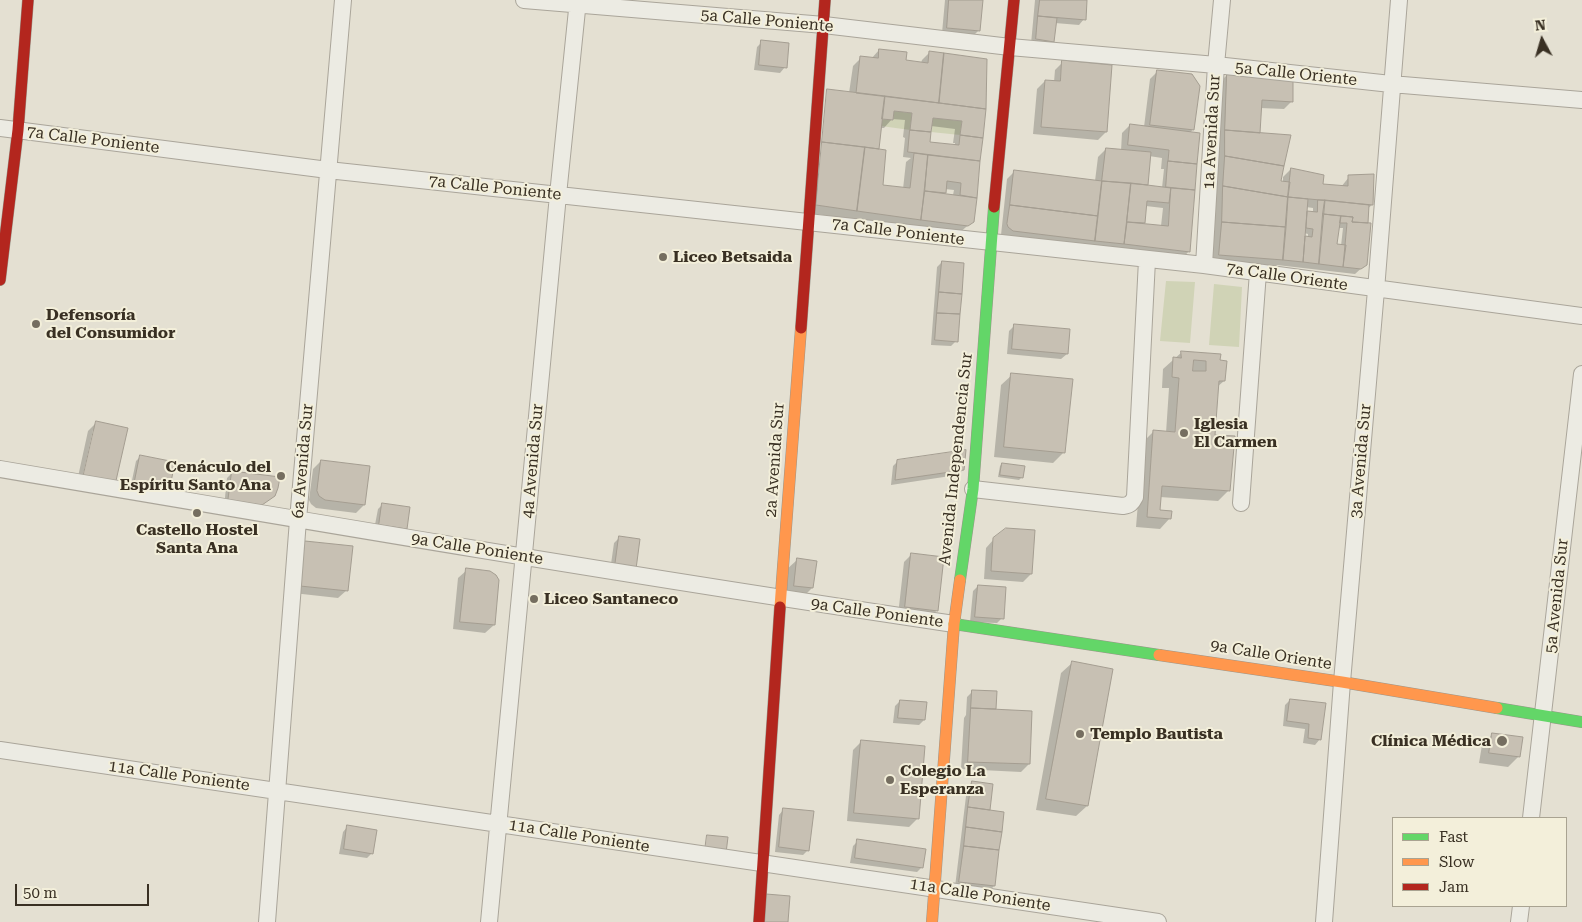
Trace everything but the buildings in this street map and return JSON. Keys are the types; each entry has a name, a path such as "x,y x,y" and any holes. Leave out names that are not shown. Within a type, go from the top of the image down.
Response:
{"main road":[{"path":"0,280 18,130 28,0"},
{"name":"2a Avenida Sur","path":"759,922 825,0"},
{"name":"Avenida Independencia Sur","path":"932,922 954,624 973,489 991,243 1014,0"},
{"name":"9a Calle Oriente","path":"954,624 1342,682 1582,722"}],"street":[{"name":"6a Avenida Sur","path":"267,922 298,520 343,0"},
{"name":"5a Calle Poniente","path":"524,0 824,25 1010,47"},
{"name":"1a Avenida Sur","path":"1204,265 1216,66 1222,0"},
{"name":"3a Avenida Sur","path":"1324,922 1342,682 1399,0"},
{"name":"4a Avenida Sur","path":"490,922 558,195 578,3"},
{"name":"5a Calle Oriente","path":"1010,47 1391,84 1582,100"},
{"name":"7a Calle Poniente","path":"0,128 328,170 809,221 991,243"},
{"name":"7a Calle Oriente","path":"991,243 1204,265 1376,290 1582,316"},
{"path":"973,489 1123,506 1133,502 1135,497 1147,260"},
{"path":"1241,503 1258,272"},
{"name":"5a Avenida Sur","path":"1531,817 1582,374"},
{"name":"9a Calle Poniente","path":"0,469 525,557 954,624"},
{"name":"11a Calle Poniente","path":"0,750 1158,922"},
{"path":"1519,922 1521,907"}],"green space":[{"path":"894,111 912,113 910,130 881,126 882,119 893,120"},
{"path":"933,118 962,121 960,135 931,132"},
{"path":"1166,281 1195,282 1190,343 1160,341"},
{"path":"1214,284 1242,287 1239,347 1209,345"}],"traffic: fast":[{"path":"960,580 973,489 994,207"},
{"path":"954,624 1159,655"},
{"path":"1497,708 1582,722"}],"traffic: slow":[{"path":"780,607 801,328"},
{"path":"932,922 954,624 960,580"},
{"path":"1159,655 1342,682 1497,708"}],"traffic: jam":[{"path":"0,280 18,130 28,0"},
{"path":"801,328 825,0"},
{"path":"994,207 1014,0"},
{"path":"759,922 780,607"}],"place":[{"name":"Liceo Betsaida","path":"663,257"},
{"name":"Defensoría del Consumidor","path":"36,324"},
{"name":"Iglesia El Carmen","path":"1184,433"},
{"name":"Cenáculo del Espíritu Santo Ana","path":"281,476"},
{"name":"Castello Hostel Santa Ana","path":"197,513"},
{"name":"Liceo Santaneco","path":"534,599"},
{"name":"Templo Bautista","path":"1080,734"},
{"name":"Clínica Médica","path":"1502,741"},
{"name":"Colegio La Esperanza","path":"890,780"}]}
